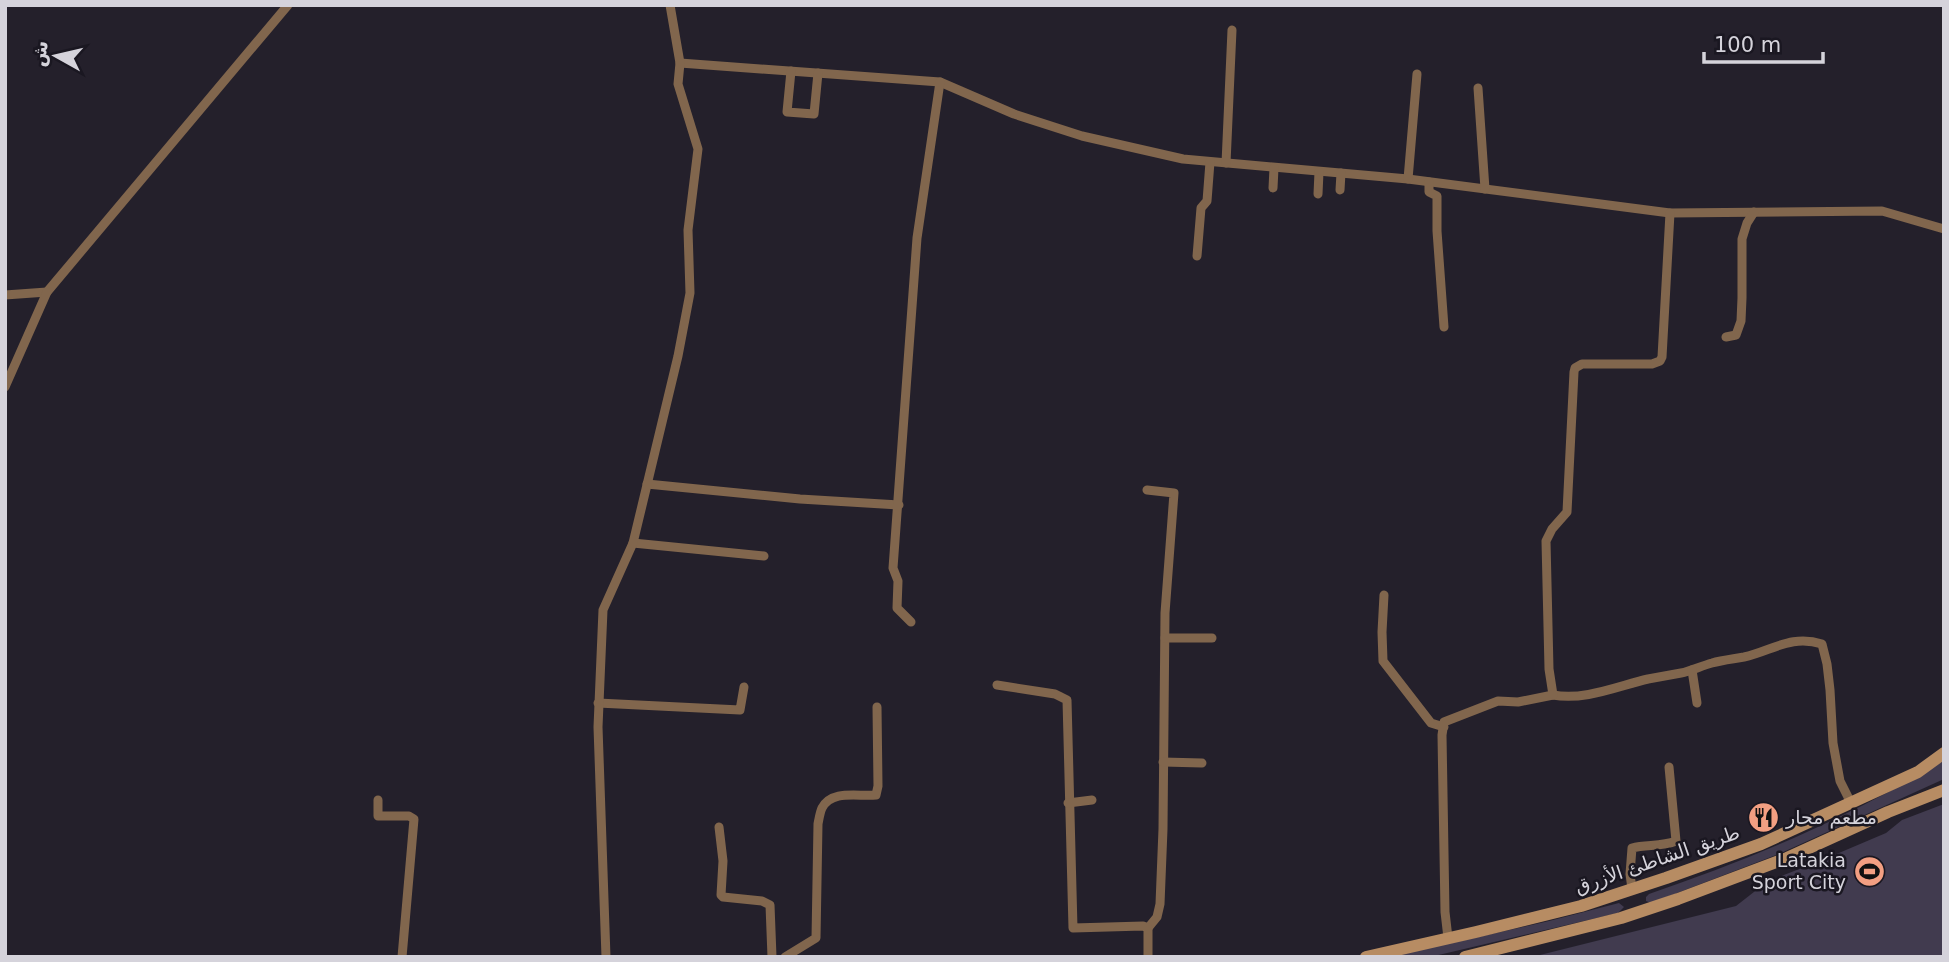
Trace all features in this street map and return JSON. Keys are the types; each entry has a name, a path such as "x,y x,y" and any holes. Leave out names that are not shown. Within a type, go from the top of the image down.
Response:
{"main road":[{"name":"طريق الشاطئ الأزرق","path":"1366,957 1581,906 1761,844 1918,772 1944,753"},
{"path":"1465,957 1621,918 1667,903 1787,858 1944,790"}],"street":[{"path":"5,387 47,292 288,5"},
{"path":"606,957 597,727 603,610 633,543 678,356 690,293 688,230 698,149 678,85 680,63 670,5"},
{"path":"1226,163 1233,30"},
{"path":"680,63 940,82 1014,114 1082,136 1183,159 1408,179 1670,213 1882,211 1944,229"},
{"path":"791,71 787,112 814,114 818,73"},
{"path":"1408,179 1418,74"},
{"path":"911,622 897,608 898,581 893,568 917,238 940,82"},
{"path":"1478,88 1485,189"},
{"path":"1197,256 1201,208 1207,201 1210,162"},
{"path":"1273,188 1274,167"},
{"path":"1318,194 1319,172"},
{"path":"1340,190 1341,173"},
{"path":"1429,182 1429,192 1437,196 1444,327"},
{"path":"1726,337 1736,335 1741,321 1742,239 1754,212"},
{"path":"1553,695 1549,669 1546,541 1552,528 1567,512 1574,372 1575,368 1582,364 1652,364 1660,361 1670,213"},
{"path":"5,295 47,292"},
{"path":"647,484 800,499 899,505"},
{"path":"1147,491 1174,493 1165,638 1160,904 1157,918 1148,928 1148,957"},
{"path":"633,543 764,556"},
{"path":"1384,595 1383,661 1431,723 1444,727"},
{"path":"1165,638 1212,638"},
{"path":"1448,938 1445,912 1444,722 1498,701 1518,702 1553,695 1582,695 1692,670 1727,659 1745,657 1788,643 1811,640 1822,644 1827,664 1833,743 1840,781 1851,803"},
{"path":"1692,670 1697,703"},
{"path":"997,685 1055,694 1067,700 1073,928 1136,925 1148,928"},
{"path":"598,704 740,710 744,687"},
{"path":"785,957 816,938 818,824 823,806 831,798 844,795 876,795 877,707"},
{"path":"1163,762 1202,764"},
{"path":"1632,889 1632,849 1666,845 1676,841 1669,767"},
{"path":"378,800 378,816 409,816 414,819 402,957"},
{"path":"1068,803 1092,800"},
{"path":"719,827 723,861 721,895 762,901 770,905 772,957"}],"shaded area":[{"path":"1944,758 1944,779 1781,853 1651,903 1646,901 1649,894 1744,859 1837,818 1905,783"},
{"name":"Latakia Sport City","path":"1944,804 1944,957 1532,957 1736,906 1768,881 1886,833 1902,820"},
{"path":"1619,903 1624,907 1618,913 1430,957 1389,957 1549,921"}],"place":[{"name":"مطعم محار","path":"1763,817"},
{"name":"Latakia Sport City","path":"1869,871"}]}
